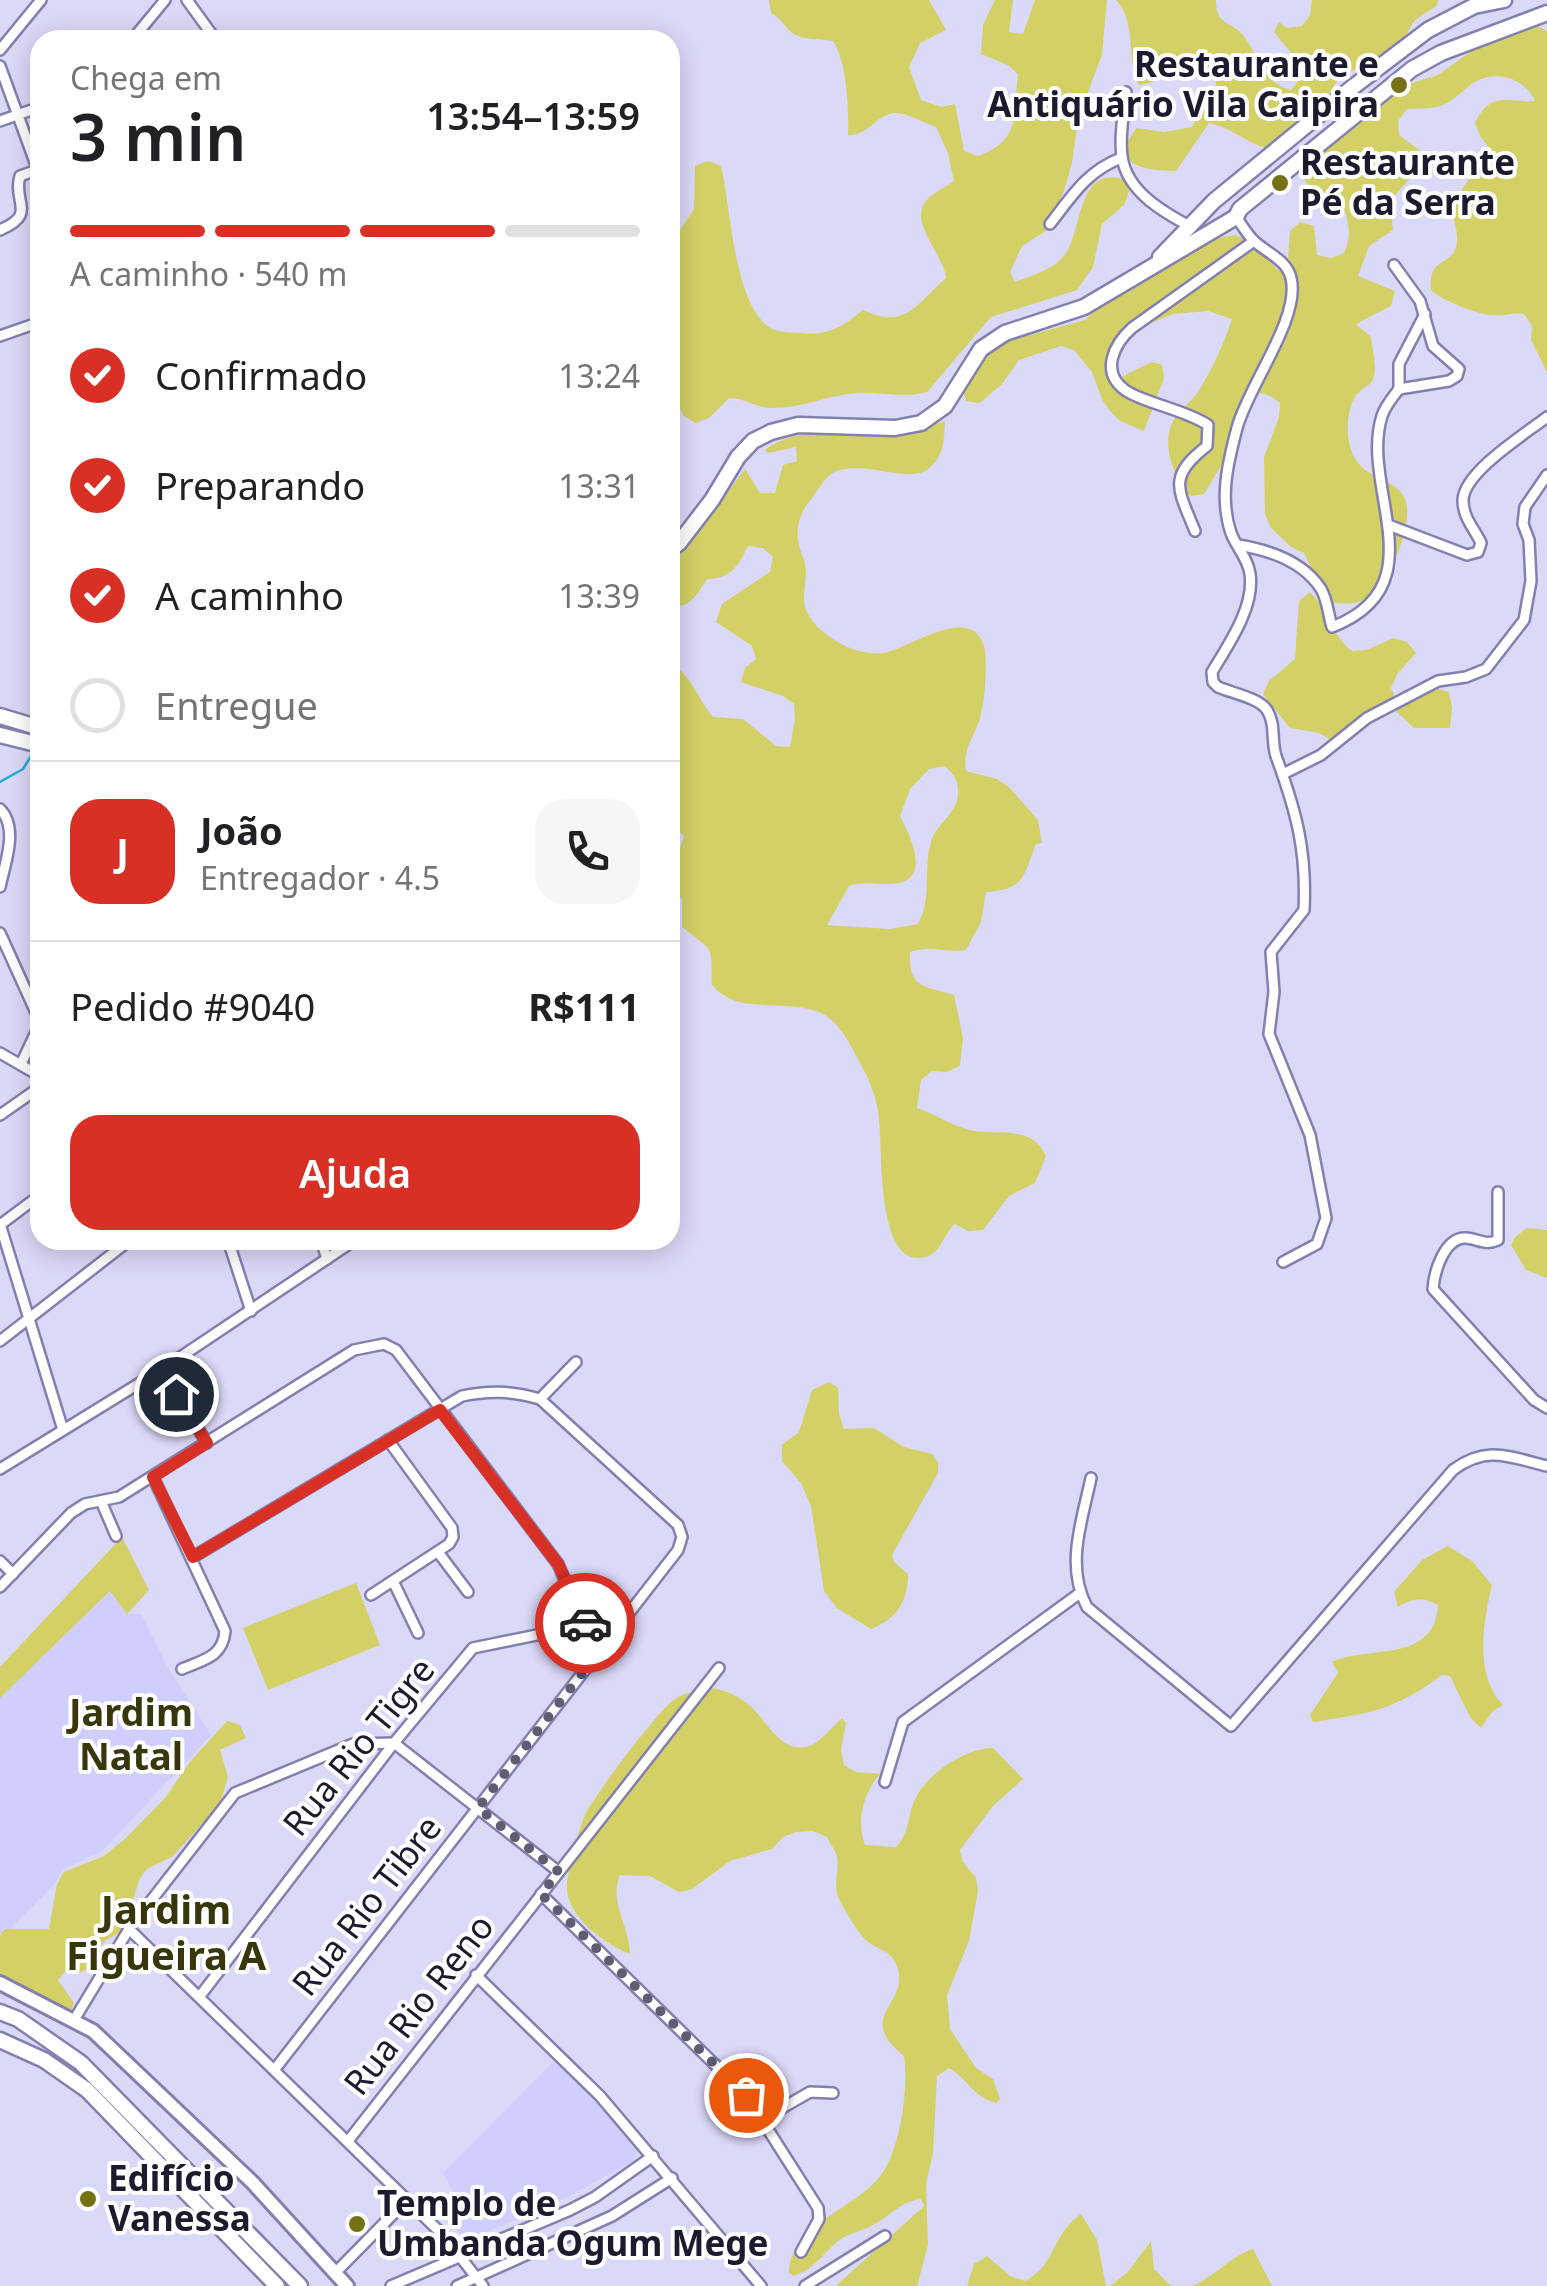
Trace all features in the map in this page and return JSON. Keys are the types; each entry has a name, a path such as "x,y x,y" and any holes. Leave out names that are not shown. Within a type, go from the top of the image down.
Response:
{"main road":[{"path":"1147,270 1219,197 1428,30 1474,3 1504,0"},
{"path":"1474,3 1480,24 1478,39"},
{"path":"680,543 753,441 798,426 895,428 921,423 945,406 981,349 1004,333 1084,307 1235,216 1412,69 1547,13"},
{"path":"1219,197 1234,196 1235,216"},
{"path":"1219,197 1213,213 1221,221 1235,216"},
{"path":"0,716 30,725"},
{"path":"0,735 30,743"},
{"path":"0,2009 81,2063 300,2286"},
{"path":"0,2040 44,2060 87,2090 276,2286"}],"street":[{"path":"0,50 41,0"},
{"path":"140,30 165,0"},
{"path":"187,0 209,30"},
{"path":"0,66 30,150"},
{"path":"1126,92 1122,158 1137,188 1155,207 1191,227"},
{"path":"0,121 30,110"},
{"path":"1050,224 1078,185 1103,165 1122,158"},
{"path":"0,230 19,219 23,210 17,184 20,176 30,174"},
{"path":"1235,216 1254,241 1282,262 1292,278 1291,302 1282,331 1254,381 1234,440 1224,488 1226,519 1250,574 1246,608 1212,672 1213,682 1264,705 1298,821 1305,894 1302,916 1271,952 1274,992 1269,1034 1305,1120 1326,1218 1317,1244 1283,1262"},
{"path":"1195,531 1179,492 1179,476 1184,463 1207,446 1208,425 1193,415 1126,391 1114,376 1111,357 1119,340 1132,328 1254,241"},
{"path":"1394,265 1426,314 1433,346 1459,368 1457,376 1449,380 1399,390"},
{"path":"1238,546 1260,548 1302,568 1320,588 1332,627 1357,616 1379,591 1390,550 1391,526 1382,494 1382,416 1399,390 1399,364 1426,314"},
{"path":"0,336 30,326"},
{"path":"1391,526 1467,555 1478,552 1482,543 1466,520 1463,498 1468,484 1547,417"},
{"path":"1285,774 1321,754 1367,718 1438,681 1486,669 1524,620 1531,581 1529,540 1523,524 1525,507 1547,475"},
{"path":"0,809 9,822 10,835 0,888"},
{"path":"0,933 30,999"},
{"path":"21,1064 30,1045"},
{"path":"0,1054 30,1070"},
{"path":"0,1115 30,1094"},
{"path":"1498,1192 1498,1240 1487,1244 1464,1238 1455,1240 1434,1270 1433,1289 1534,1400 1547,1408"},
{"path":"30,1202 0,1224 63,1430"},
{"path":"0,1341 117,1250"},
{"path":"231,1250 251,1311"},
{"path":"324,1250 327,1259"},
{"path":"0,1469 161,1370 340,1250"},
{"path":"0,1587 71,1513 85,1504 120,1497 354,1350 384,1344 396,1350 558,1564 583,1622 608,1640"},
{"path":"193,1557 462,1396 485,1391 514,1392 540,1399 576,1362"},
{"path":"161,1370 207,1443"},
{"name":"Rua Rio Tibre","path":"275,2069 678,1550 682,1537 678,1525 540,1399"},
{"path":"371,1595 438,1552 453,1537 445,1519 388,1440"},
{"path":"1092,1478 1075,1566 1087,1607 1231,1726 1453,1470 1470,1457 1489,1454 1547,1466"},
{"path":"153,1477 225,1632 224,1644 216,1655 182,1669"},
{"path":"101,1501 116,1536"},
{"path":"438,1552 468,1592"},
{"path":"0,1561 13,1574"},
{"path":"393,1581 418,1633"},
{"path":"885,1782 903,1722 1080,1593"},
{"name":"Rua Rio Tigre","path":"200,1996 394,1743 473,1648 572,1628 583,1622"},
{"name":"Rua Rio Reno","path":"348,2141 719,1668"},
{"path":"74,2020 130,1929 235,1794 353,1744 394,1743 559,1872"},
{"path":"541,1894 746,2095 764,2119 818,2208 820,2220 801,2252"},
{"path":"130,1929 407,2200 483,2286"},
{"path":"476,1975 600,2096 760,2286"},
{"path":"0,1983 93,2032 253,2183 347,2286"},
{"path":"764,2119 810,2092 833,2092"},
{"path":"391,2286 582,2204 654,2156"},
{"path":"457,2286 612,2216 672,2178"},
{"path":"335,2273 407,2200"},
{"path":"805,2286 885,2236"}],"shaded area":[{"path":"769,0 929,0 946,30 920,43 909,67 921,100 942,107 955,104 964,151 978,156 992,150 1009,134 1015,113 1018,74 1008,65 981,54 983,25 995,0 1013,0 1009,32 1023,34 1035,0 1107,0 1102,54 1078,120 1064,191 1046,231 1022,246 1010,272 1015,282 1060,261 1070,245 1083,203 1097,182 1124,179 1130,189 1124,205 1102,224 1093,267 1077,290 991,317 927,392 857,393 773,408 729,398 709,418 696,423 680,409 680,230 694,209 695,166 708,161 721,166 741,276 758,316 773,330 827,332 863,310 900,316 946,278 921,219 926,201 954,181 948,153 936,127 894,113 848,135 844,73 833,41 794,34 771,13"},
{"path":"1116,0 1216,0 1221,19 1244,36 1268,75 1291,90 1300,79 1301,65 1274,32 1279,22 1287,28 1302,26 1310,15 1312,0 1438,0 1437,5 1413,23 1395,55 1381,64 1342,76 1296,144 1269,149 1209,123 1176,171 1134,164 1126,151 1128,141 1137,128 1165,132 1192,127 1198,114 1218,93 1215,79 1205,69 1162,71 1153,82 1139,85 1127,20"},
{"path":"1533,24 1547,31 1547,372 1531,340 1532,326 1524,314 1477,312 1431,290 1435,268 1454,253 1457,244 1450,207 1490,149 1475,123 1494,102 1535,101 1517,82 1491,77 1473,83 1442,105 1407,109 1398,121 1399,135 1422,152 1419,168 1390,201 1393,230 1369,246 1358,276 1395,291 1391,306 1356,324 1371,337 1375,372 1372,381 1352,402 1349,442 1360,465 1400,491 1407,510 1403,539 1390,569 1364,600 1351,604 1327,602 1304,553 1291,547 1271,528 1265,514 1264,457 1279,417 1280,403 1275,399 1257,393 1241,398 1229,453 1204,494 1190,496 1178,479 1168,446 1171,425 1203,383 1232,319 1208,311 1173,314 1139,328 1117,350 1112,372 1119,378 1152,362 1162,365 1164,378 1144,431 1120,421 1110,411 1092,372 1074,350 1061,346 1019,360 1002,384 980,403 966,401 962,387 980,361 1002,343 1085,320 1105,301 1208,240 1235,235 1250,241 1279,271 1288,260 1290,231 1300,222 1314,226 1317,255 1331,258 1344,253 1349,233 1343,205 1340,198 1307,183 1299,170 1306,156 1396,88 1438,75 1473,50 1481,39"},
{"path":"945,421 942,448 928,469 908,474 842,470 831,474 802,513 798,535 806,566 807,612 825,634 864,652 894,650 952,628 966,628 977,634 985,652 985,690 979,722 966,755 966,771 997,779 1009,787 1038,820 1042,843 1036,844 1025,873 1016,884 986,892 981,922 966,950 910,952 912,973 920,984 954,995 963,1038 960,1066 946,1072 932,1071 921,1080 917,1108 969,1130 1023,1135 1040,1146 1046,1156 1035,1183 1009,1196 983,1230 968,1231 955,1224 926,1257 909,1256 897,1244 889,1225 877,1104 843,1034 821,1013 793,1006 749,1004 723,995 712,985 709,950 682,927 680,897 680,849 684,836 680,832 680,670 713,717 743,719 776,746 790,747 795,719 794,704 783,696 741,682 745,668 756,659 752,646 716,622 722,604 770,572 773,557 763,548 748,546 733,570 707,579 692,600 680,606 680,547 701,527 745,469 760,493 775,493 783,465 797,461 796,447 768,453 765,450 779,442 813,433 906,431","holes":["944,766 953,774 957,799 932,839 925,904 918,924 890,929 827,925 849,886 903,882 911,876 916,858 900,816 910,789 929,769"]},
{"path":"1310,592 1339,638 1352,651 1367,650 1393,638 1407,642 1416,653 1397,674 1391,688 1397,701 1411,702 1435,688 1449,692 1450,728 1414,728 1394,709 1380,710 1356,721 1332,751 1331,740 1319,733 1290,728 1263,694 1269,681 1295,659 1299,601"},
{"path":"1527,1228 1547,1230 1547,1278 1526,1270 1511,1245"},
{"path":"829,1382 838,1388 844,1429 874,1428 904,1447 932,1454 938,1462 938,1473 892,1555 908,1574 903,1601 888,1620 871,1629 837,1608 824,1591 811,1506 801,1483 782,1461 782,1445 799,1432 812,1390"},
{"path":"122,1537 149,1590 127,1614 110,1591 0,1698 0,1667"},
{"path":"1448,1546 1472,1561 1492,1585 1484,1632 1484,1664 1494,1693 1503,1705 1492,1712 1481,1728 1470,1717 1450,1676 1442,1675 1381,1709 1313,1722 1310,1715 1338,1673 1332,1662 1397,1649 1425,1636 1434,1624 1438,1605 1418,1600 1398,1607 1394,1592 1422,1560"},
{"path":"356,1583 380,1645 268,1690 243,1628"},
{"path":"111,1591 127,1614 141,1614 165,1663 211,1735 102,1851 63,1869 54,1885 0,1938 0,1698"},
{"path":"712,1688 744,1701 775,1735 791,1746 812,1745 842,1718 846,1723 841,1750 844,1765 856,1772 880,1774 863,1808 861,1827 865,1845 896,1847 906,1832 918,1793 946,1765 969,1753 993,1748 1023,1779 993,1806 960,1850 963,1862 976,1878 978,1891 969,1941 947,1995 950,2029 976,2068 993,2079 1000,2099 996,2103 981,2096 949,2068 937,2076 933,2153 926,2184 928,2245 917,2286 836,2286 924,2206 921,2199 841,2239 801,2273 789,2273 800,2242 881,2175 898,2135 904,2101 904,2056 883,2030 883,2020 897,1991 897,1966 889,1954 865,1939 841,1903 837,1857 827,1837 813,1831 796,1832 783,1837 772,1849 730,1861 692,1889 679,1892 650,1876 620,1875 618,1905 630,1954 591,1930 570,1902 567,1885 576,1841 600,1790 667,1706 683,1695"},
{"path":"227,1721 240,1725 246,1738 220,1750 228,1777 220,1804 173,1856 147,1869 139,1880 127,1921 97,1951 94,1965 81,1972 67,1969 58,1980 74,2003 69,2017 0,1981 0,1935 5,1929 49,1929 57,1884 64,1872 104,1856 126,1838 165,1798 189,1763"},
{"path":"554,2061 600,2101 630,2134 637,2151 634,2161 552,2205 465,2241 444,2212 459,2203 443,2173"},
{"path":"1081,2214 1097,2240 1106,2286 967,2286 974,2264 987,2256 1010,2276 1025,2281 1035,2275 1064,2230"},
{"path":"1151,2241 1154,2269 1171,2286 1110,2286 1127,2273"},
{"path":"1253,2249 1272,2286 1192,2286 1237,2256"}],"waterway":[{"path":"0,782 23,769 30,758"}],"way so far":[{"path":"585,1623 608,1640 478,1808 559,1872 541,1894 746,2095"}],"place":[{"name":"Restaurante e Antiquário Vila Caipira","path":"1399,85"},
{"name":"Restaurante Pé da Serra","path":"1280,183"},
{"name":"Edifício Vanessa","path":"88,2199"},
{"name":"Templo de Umbanda Ogum Mege","path":"357,2224"}],"district":[{"name":"Jardim Natal","path":"131,1735"},
{"name":"Jardim Figueira A","path":"166,1933"}],"route":[{"path":"176,1394 207,1443 153,1477 193,1557 440,1410 558,1564 585,1623"}]}
